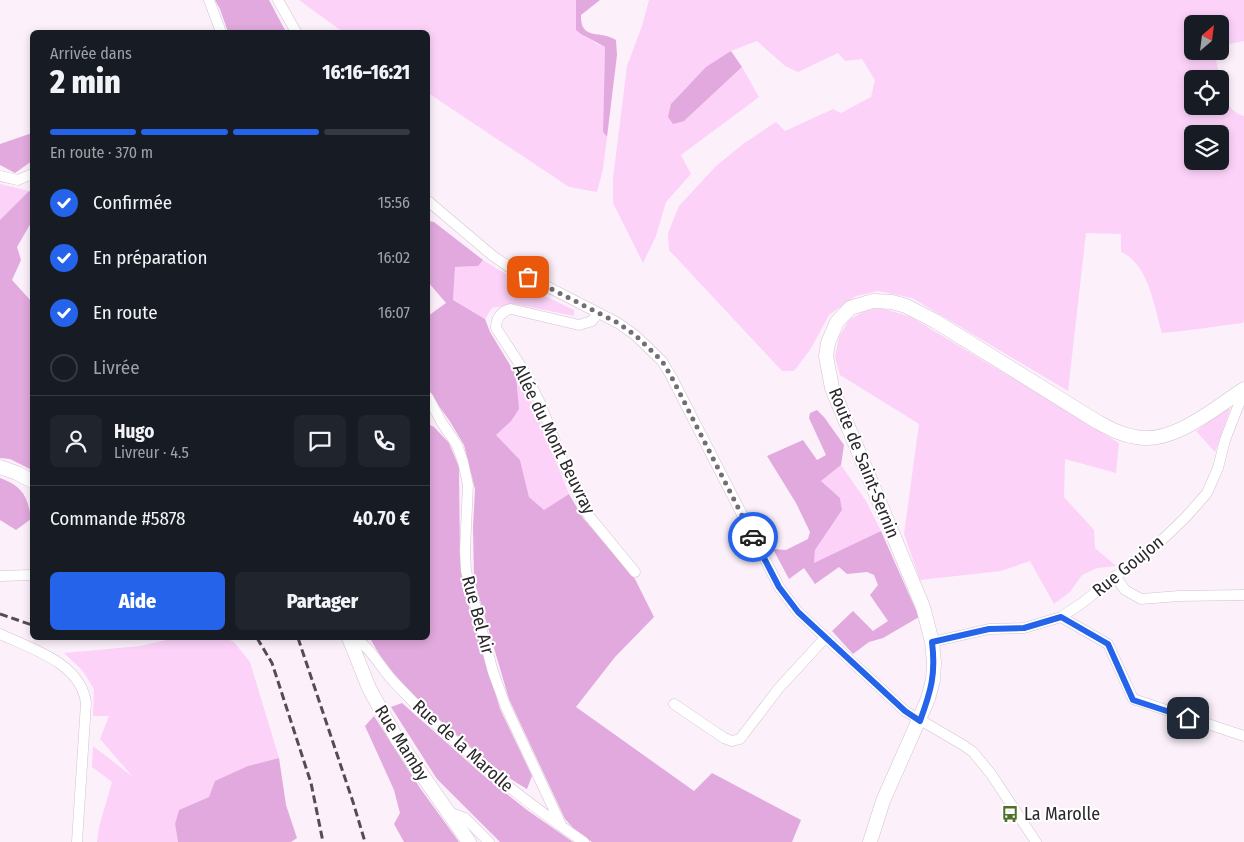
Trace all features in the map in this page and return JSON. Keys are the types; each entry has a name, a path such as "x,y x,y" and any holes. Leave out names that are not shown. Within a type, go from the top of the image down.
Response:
{"street":[{"path":"208,0 220,30"},
{"path":"278,0 295,30"},
{"path":"0,176 18,180 30,175"},
{"path":"430,203 493,256 528,277 618,323 635,335 662,361 779,587 798,612 905,711 973,752 991,774 1036,842"},
{"name":"Route de Saint-Sernin","path":"870,842 883,801 920,721 928,699 934,663 932,642 923,607 832,388 826,356 828,343 837,322 850,308 873,301 892,302 906,306 935,321 1096,421 1120,433 1138,438 1161,437 1192,424 1244,390"},
{"name":"Allée du Mont Beuvray","path":"598,313 592,321 579,325 511,309 501,313 496,322 496,328 524,371 540,403 566,469 590,516 635,572"},
{"name":"Rue Goujon","path":"932,642 989,629 1024,628 1061,617 1163,539 1207,493 1218,468 1225,440 1244,390"},
{"name":"Rue Bel Air","path":"430,401 442,423 458,445 463,462 468,485 466,571 493,672 506,707 562,827"},
{"path":"0,467 17,473 30,481"},
{"path":"0,576 30,575"},
{"path":"1115,576 1125,590 1141,599 1179,596 1244,595"},
{"path":"1061,617 1108,644 1133,700 1244,736"},
{"path":"0,634 58,662 79,682 84,693 86,703 77,842"},
{"path":"674,704 724,738 732,742 740,739 780,688 825,638"},
{"name":"Rue Mamby","path":"350,640 369,688 397,739 469,842"},
{"name":"Rue de la Marolle","path":"356,640 364,645 385,673 424,714 489,772 584,842"},
{"path":"446,811 465,818 489,842"}],"shaded area":[{"path":"215,0 269,0 285,30 227,30"},
{"path":"299,0 576,0 576,30 605,47 603,132 607,137 603,169 597,192 569,187 430,94 430,30 340,30"},
{"path":"576,0 600,0 581,15 584,28 592,34 616,40 617,55 607,137 603,132 605,47 576,30"},
{"path":"649,0 1244,0 1244,41 1229,44 1229,15 1184,15 1184,60 1216,60 1218,70 1184,70 1184,115 1229,115 1229,106 1238,114 1244,116 1244,321 1243,323 1162,333 1153,299 1144,276 1138,266 1121,252 1121,234 1086,233 1068,391 912,298 878,291 856,296 829,315 810,350 794,371 782,371 669,250 668,233 679,206 716,166 743,144 776,122 785,131 833,109 841,113 871,97 875,80 862,59 845,61 838,53 798,72 785,66 757,41 731,51 684,121 742,67 759,97 681,155 691,174 666,202 656,236 643,263 613,203 613,178 627,66 642,26"},
{"path":"731,51 742,67 684,121 673,124 668,117 671,104 706,67"},
{"path":"30,134 30,162 15,173 0,165 0,144"},
{"path":"0,184 29,191 0,220"},
{"path":"30,191 30,224 17,247 21,260 12,280 30,300 30,469 10,459 0,458 0,220"},
{"path":"430,221 434,222 483,260 478,266 455,267 453,300 485,319 490,332 516,375 519,409 511,421 496,435 520,460 529,497 544,510 569,494 583,518 635,579 654,617 615,657 576,707 694,791 712,773 801,820 792,842 592,842 577,832 565,819 509,699 474,580 473,527 475,489 464,445 430,391 430,315 446,303 430,284"},
{"path":"483,260 530,289 574,310 574,316 515,304 492,308 485,319 453,300 455,267 478,266"},
{"path":"881,308 911,317 1119,443 1116,473 1065,459 1064,497 1094,530 1095,548 1116,566 1097,568 1082,575 1070,592 1054,604 1030,561 1001,571 920,580 904,534 919,424 840,375 835,357 839,337 849,320 866,310"},
{"path":"516,375 533,404 569,494 544,510 529,497 520,460 496,435 511,420 517,409"},
{"path":"1229,407 1230,410 1215,452 1196,431"},
{"path":"817,410 844,445 841,465 821,481 840,498 842,510 815,550 814,563 881,531 919,617 883,638 869,642 853,654 832,631 853,611 873,631 888,621 870,595 878,585 874,575 867,572 847,574 839,567 815,584 804,568 789,579 773,549 786,550 808,539 810,532 796,503 767,456 803,440 817,460 826,455 809,418 810,413"},
{"path":"430,425 449,443 459,467 460,562 468,603 500,709 532,776 527,789 507,776 451,730 406,687 377,651 371,640 430,640"},
{"path":"841,465 866,501 881,531 814,564 815,550 842,510 840,498 821,481"},
{"path":"0,478 19,488 23,493 28,504 30,520 16,530 0,520"},
{"path":"166,640 230,640 234,642 250,662 279,758 248,766 209,797 179,810 175,824 178,842 97,842 99,827 112,782 92,767 93,746 133,777 100,739 109,716 93,716 94,689 82,670 64,653 140,646"},
{"path":"402,703 483,775 527,810 573,842 500,842 437,779 391,707"},
{"path":"374,716 420,788 459,842 404,842 394,824 400,813 394,790 365,726"},
{"path":"279,758 286,805 297,838 291,842 178,842 175,824 179,810 209,797 215,781 248,766"}],"railway":[{"path":"0,614 30,624"},
{"path":"258,640 272,663 311,783 323,842"},
{"path":"299,640 365,842"}],"way so far":[{"path":"528,277 618,323 635,335 662,361 753,537"}],"place":[{"name":"La Marolle","path":"1010,814"}],"route":[{"path":"753,537 779,587 798,612 905,711 920,721 932,680 934,663 932,642 989,629 1024,628 1061,617 1108,644 1133,700 1188,718"}]}
